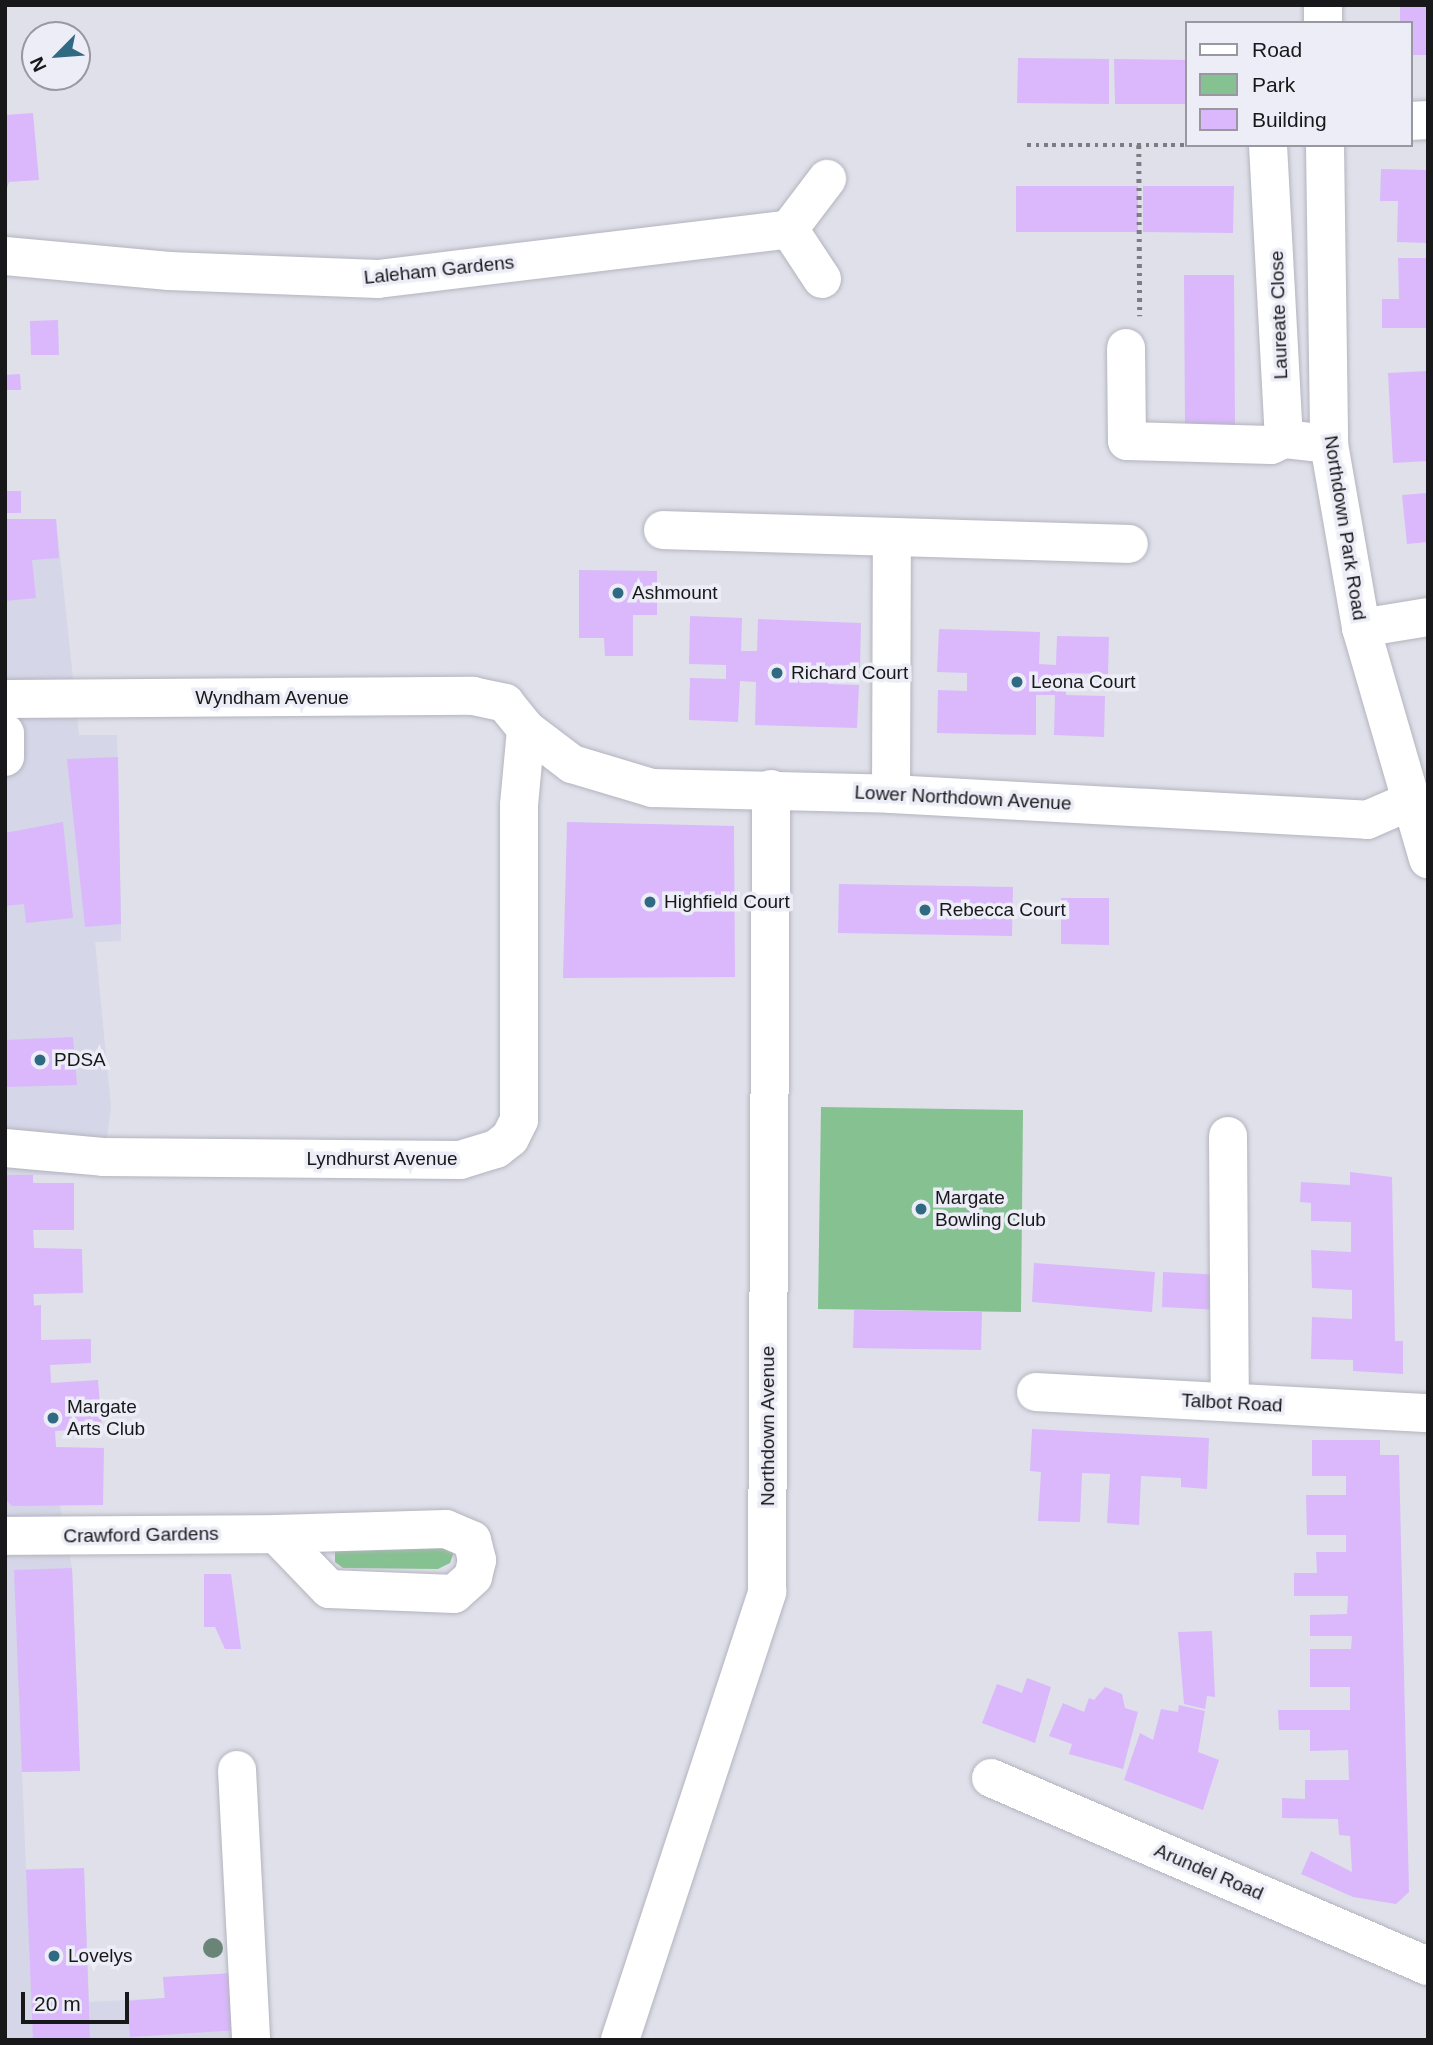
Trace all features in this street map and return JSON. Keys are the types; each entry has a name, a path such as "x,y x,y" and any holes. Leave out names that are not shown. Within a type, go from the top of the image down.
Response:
{"street":[{"name":"Laureate Close","path":"1268,147 1284,439"},
{"name":"Northdown Park Road","path":"1325,147 1329,444 1361,628 1428,859"},
{"path":"822,279 789,229 827,179"},
{"name":"Laleham Gardens","path":"5,256 169,271 378,279 789,229"},
{"path":"1126,348 1127,441 1271,445 1284,439 1329,444"},
{"path":"663,530 892,540 1129,544"},
{"path":"891,794 892,540"},
{"path":"1361,628 1428,617"},
{"name":"Wyndham Avenue","path":"5,699 473,696 505,704 526,729"},
{"name":"Lower Northdown Avenue","path":"526,729 572,764 601,776 652,788 891,794 1367,820 1411,801"},
{"name":"Lyndhurst Avenue","path":"5,1148 103,1157 460,1160 496,1149 510,1138 519,1119 519,805 526,729"},
{"path":"5,733 5,757"},
{"name":"Northdown Avenue","path":"620,2040 767,1592 771,789"},
{"path":"1228,1136 1230,1402"},
{"name":"Talbot Road","path":"1036,1392 1428,1413"},
{"name":"Crawford Gardens","path":"5,1536 276,1534"},
{"path":"237,1770 251,2040"},
{"name":"Arundel Road","path":"991,1778 1428,1966"}],"path":[{"path":"1027,145 1184,145"},
{"path":"1126,348 1140,341 1139,145"}],"shaded area":[{"path":"5,519 56,519 79,735 117,735 121,924 121,941 95,942 111,1107 102,1175 33,1175 34,1305 41,1305 41,1340 50,1365 60,1506 72,1568 80,1771 22,1772 26,1869 84,1868 89,2002 164,1998 163,1977 236,1973 236,2040 5,2040"}],"green space":[{"name":"Margate Bowling Club","path":"821,1107 1023,1110 1021,1312 818,1309"},
{"path":"447,1542 454,1552 450,1563 438,1569 343,1568 335,1562 335,1549"}],"building":[{"path":"1400,5 1428,5 1428,55 1412,55 1412,21 1400,21"},
{"path":"1018,58 1109,59 1109,104 1017,103"},
{"path":"1114,59 1184,60 1184,104 1115,104"},
{"path":"33,113 39,180 9,182 5,194 5,115"},
{"path":"1381,169 1428,170 1428,243 1397,242 1398,201 1380,201"},
{"path":"1016,186 1138,186 1138,232 1016,232"},
{"path":"1143,186 1234,186 1233,233 1143,232"},
{"path":"1398,258 1428,258 1428,328 1382,328 1382,299 1399,299"},
{"path":"1184,275 1234,275 1235,425 1185,426"},
{"path":"58,320 59,355 31,355 30,321"},
{"path":"1428,371 1428,461 1393,463 1388,373"},
{"path":"20,374 21,390 5,390 5,375"},
{"path":"5,491 21,491 21,513 5,513"},
{"path":"1428,493 1428,542 1407,544 1402,495"},
{"path":"5,519 56,519 59,558 32,560 36,598 5,601"},
{"name":"Ashmount","path":"579,570 657,571 657,615 633,615 633,656 605,656 604,638 579,638"},
{"name":"Richard Court","path":"690,616 742,618 741,651 757,651 758,619 861,623 860,668 828,667 828,684 859,685 857,728 755,725 756,682 740,681 738,722 689,720 690,678 726,679 726,665 689,664"},
{"name":"Leona Court","path":"939,629 1040,632 1039,664 1056,665 1057,636 1109,637 1108,674 1066,673 1066,695 1105,696 1104,737 1054,735 1055,695 1036,695 1036,735 937,733 938,690 967,691 967,673 937,672"},
{"path":"118,757 121,924 85,927 67,759"},
{"path":"63,822 73,918 26,923 24,904 5,906 5,833"},
{"name":"Highfield Court","path":"567,822 734,826 735,977 563,978"},
{"name":"Rebecca Court","path":"839,884 1013,887 1012,936 838,933"},
{"path":"1061,898 1109,898 1109,945 1061,944"},
{"name":"PDSA","path":"73,1037 77,1085 5,1087 5,1040"},
{"path":"1350,1172 1392,1177 1395,1341 1403,1341 1403,1374 1353,1371 1353,1360 1311,1359 1312,1317 1352,1319 1352,1290 1312,1288 1311,1250 1351,1252 1351,1222 1311,1221 1311,1203 1300,1202 1301,1182 1350,1185"},
{"path":"5,1175 33,1175 33,1183 74,1183 74,1230 33,1230 34,1248 82,1249 83,1293 33,1294 34,1306 41,1305 41,1340 91,1339 91,1363 50,1365 51,1383 98,1380 102,1428 55,1431 56,1447 104,1448 103,1505 12,1506 5,1499"},
{"path":"1034,1263 1155,1272 1152,1312 1032,1302"},
{"path":"1163,1272 1223,1275 1221,1310 1162,1307"},
{"path":"854,1310 982,1312 981,1350 853,1348"},
{"path":"1032,1429 1209,1438 1207,1489 1181,1487 1181,1478 1141,1476 1139,1525 1107,1523 1110,1474 1082,1473 1080,1522 1038,1521 1041,1472 1030,1471"},
{"path":"1312,1440 1380,1440 1380,1455 1399,1455 1409,1892 1396,1904 1353,1897 1301,1874 1311,1851 1352,1872 1350,1836 1339,1835 1338,1819 1282,1818 1282,1798 1305,1799 1305,1780 1349,1780 1348,1750 1310,1751 1310,1730 1279,1730 1278,1710 1350,1710 1350,1687 1310,1687 1310,1649 1351,1649 1352,1636 1310,1636 1310,1615 1347,1614 1348,1596 1294,1596 1294,1573 1317,1573 1316,1552 1346,1552 1346,1535 1307,1535 1306,1495 1346,1495 1346,1476 1312,1476"},
{"path":"72,1568 80,1771 22,1772 14,1570"},
{"path":"204,1574 231,1574 241,1649 225,1649 215,1627 204,1627"},
{"path":"1212,1631 1215,1697 1207,1696 1205,1709 1184,1704 1178,1632"},
{"path":"1027,1678 1051,1687 1035,1743 982,1723 997,1684 1022,1693"},
{"path":"1105,1687 1122,1694 1125,1708 1138,1712 1123,1769 1069,1754 1072,1744 1049,1736 1063,1703 1084,1712 1089,1698 1094,1700"},
{"path":"1179,1705 1205,1711 1198,1752 1219,1760 1203,1810 1124,1780 1140,1733 1153,1740 1161,1709 1178,1712"},
{"path":"84,1868 90,2040 33,2040 26,1870"},
{"path":"236,1973 239,2030 130,2037 127,2001 165,1998 163,1977"}],"place":[{"name":"Ashmount","path":"618,593"},
{"name":"Richard Court","path":"777,673"},
{"name":"Leona Court","path":"1017,682"},
{"name":"Highfield Court","path":"650,902"},
{"name":"Rebecca Court","path":"925,910"},
{"name":"PDSA","path":"40,1060"},
{"name":"Margate Bowling Club","path":"921,1209"},
{"name":"Margate Arts Club","path":"53,1418"},
{"name":"Lovelys","path":"54,1956"}]}
